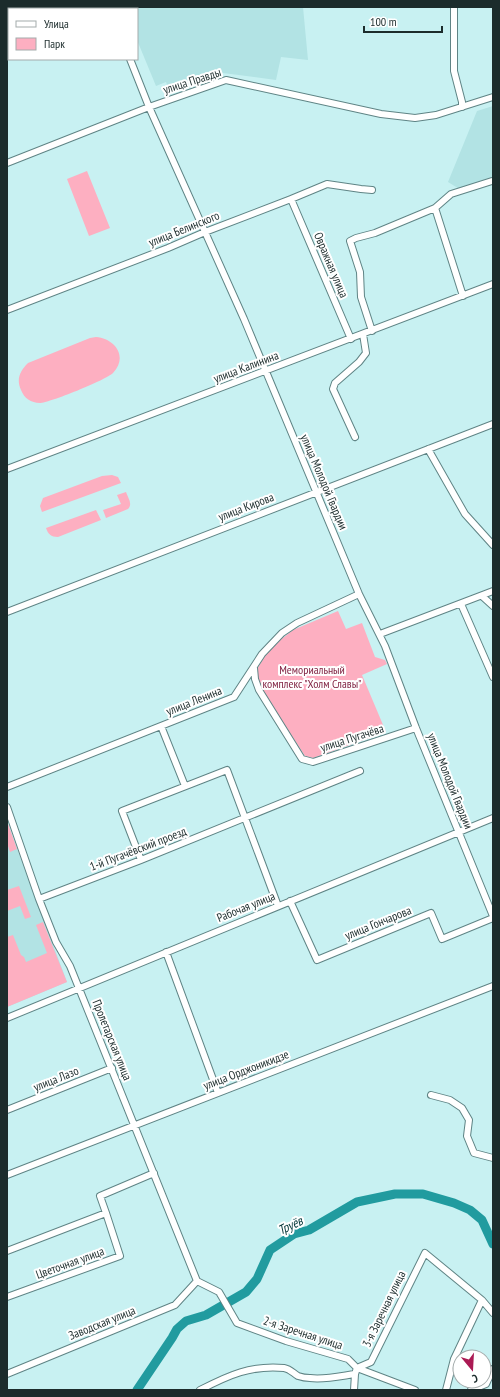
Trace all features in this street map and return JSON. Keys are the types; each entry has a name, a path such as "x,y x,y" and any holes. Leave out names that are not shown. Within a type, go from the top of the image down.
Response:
{"street":[{"path":"454,7 454,71 462,107 493,96"},
{"name":"улица Молодой Гвардии","path":"130,60 149,107 244,319 359,594 380,634 416,728 493,917"},
{"name":"улица Правды","path":"7,163 149,107 226,80 381,114 415,118 436,115 462,107"},
{"path":"463,296 435,208 451,194 492,181"},
{"name":"улица Белинского","path":"7,310 168,248 204,232 327,184 372,190"},
{"name":"Овражная улица","path":"291,199 351,339"},
{"name":"Овражная улица","path":"372,331 361,296 360,272 350,241 375,233 435,208"},
{"name":"улица Калинина","path":"7,469 493,284"},
{"path":"355,437 333,389 335,383 359,362 366,353 363,334"},
{"name":"улица Кирова","path":"7,612 493,424"},
{"path":"428,449 465,514 493,545"},
{"path":"380,634 493,591"},
{"name":"улица Ленина","path":"7,787 234,697 262,654 282,633 297,623 359,594"},
{"path":"482,596 493,606"},
{"path":"461,604 493,678"},
{"name":"улица Пугачёва","path":"254,667 255,679 259,690 302,759 313,762 416,728"},
{"path":"161,726 185,786"},
{"path":"141,860 122,811 227,770 278,906"},
{"name":"1-й Пугачёвский проезд","path":"39,899 245,819 360,771"},
{"name":"Пролетарская улица","path":"7,807 39,899 56,942 70,966 135,1124 197,1281"},
{"name":"Рабочая улица","path":"7,1018 493,818"},
{"name":"улица Гончарова","path":"290,901 316,960 431,913 442,939 493,917"},
{"path":"166,952 218,1093"},
{"name":"улица Орджоникидзе","path":"7,1175 493,986"},
{"name":"улица Лазо","path":"7,1110 112,1068"},
{"path":"431,1095 450,1100 462,1108 469,1120 467,1136 474,1153 493,1158"},
{"name":"Цветочная улица","path":"7,1297 120,1256 100,1196 154,1173"},
{"path":"7,1252 106,1213"},
{"name":"3-я Заречная улица","path":"356,1371 371,1362 424,1253 482,1300"},
{"name":"2-я Заречная улица","path":"197,1281 219,1292 237,1324 348,1359 356,1371 415,1390"},
{"name":"Заводская улица","path":"7,1374 175,1305 197,1281"},
{"path":"446,1390 454,1359 482,1300 493,1313"},
{"path":"200,1390 226,1376 244,1370 264,1367 287,1368 298,1376 310,1378 326,1378 356,1371 354,1390"},
{"path":"470,1390 486,1384 493,1369"}],"shaded area":[{"path":"303,7 308,60 281,57 276,80 223,73 170,93 166,82 156,86 138,42 138,8 124,8"},
{"path":"493,106 493,187 489,181 461,190 448,182 477,111"},
{"path":"7,822 67,982 7,1007"}],"green space":[{"path":"87,171 110,228 89,236 67,179"},
{"path":"96,337 109,341 118,350 119,361 113,373 89,386 45,402 40,403 28,400 22,393 19,379 21,372 28,363 90,338"},
{"path":"112,475 118,477 121,483 42,512 40,506 43,498 102,476"},
{"path":"126,492 130,503 128,509 106,518 103,510 121,504 117,495"},
{"path":"96,510 101,520 58,537 52,536 46,528"},
{"name":"Мемориальный комплекс \"Холм Славы\"","path":"338,611 346,629 362,623 375,657 385,660 387,664 362,675 386,732 313,758 305,756 262,690 257,669 270,648 293,630"},
{"path":"7,821 17,849 10,852 7,843"},
{"path":"19,886 31,917 25,919 20,906 7,911 7,890"},
{"path":"43,922 67,982 7,1007 7,937 13,935 21,955 24,957 26,962 47,953 36,925"}],"waterway":[{"name":"Труёв","path":"137,1390 177,1329 186,1321 206,1315 246,1292 257,1279 270,1250 294,1234 309,1230 357,1202 395,1194 423,1194 454,1203 470,1210 482,1220 493,1244"}]}
